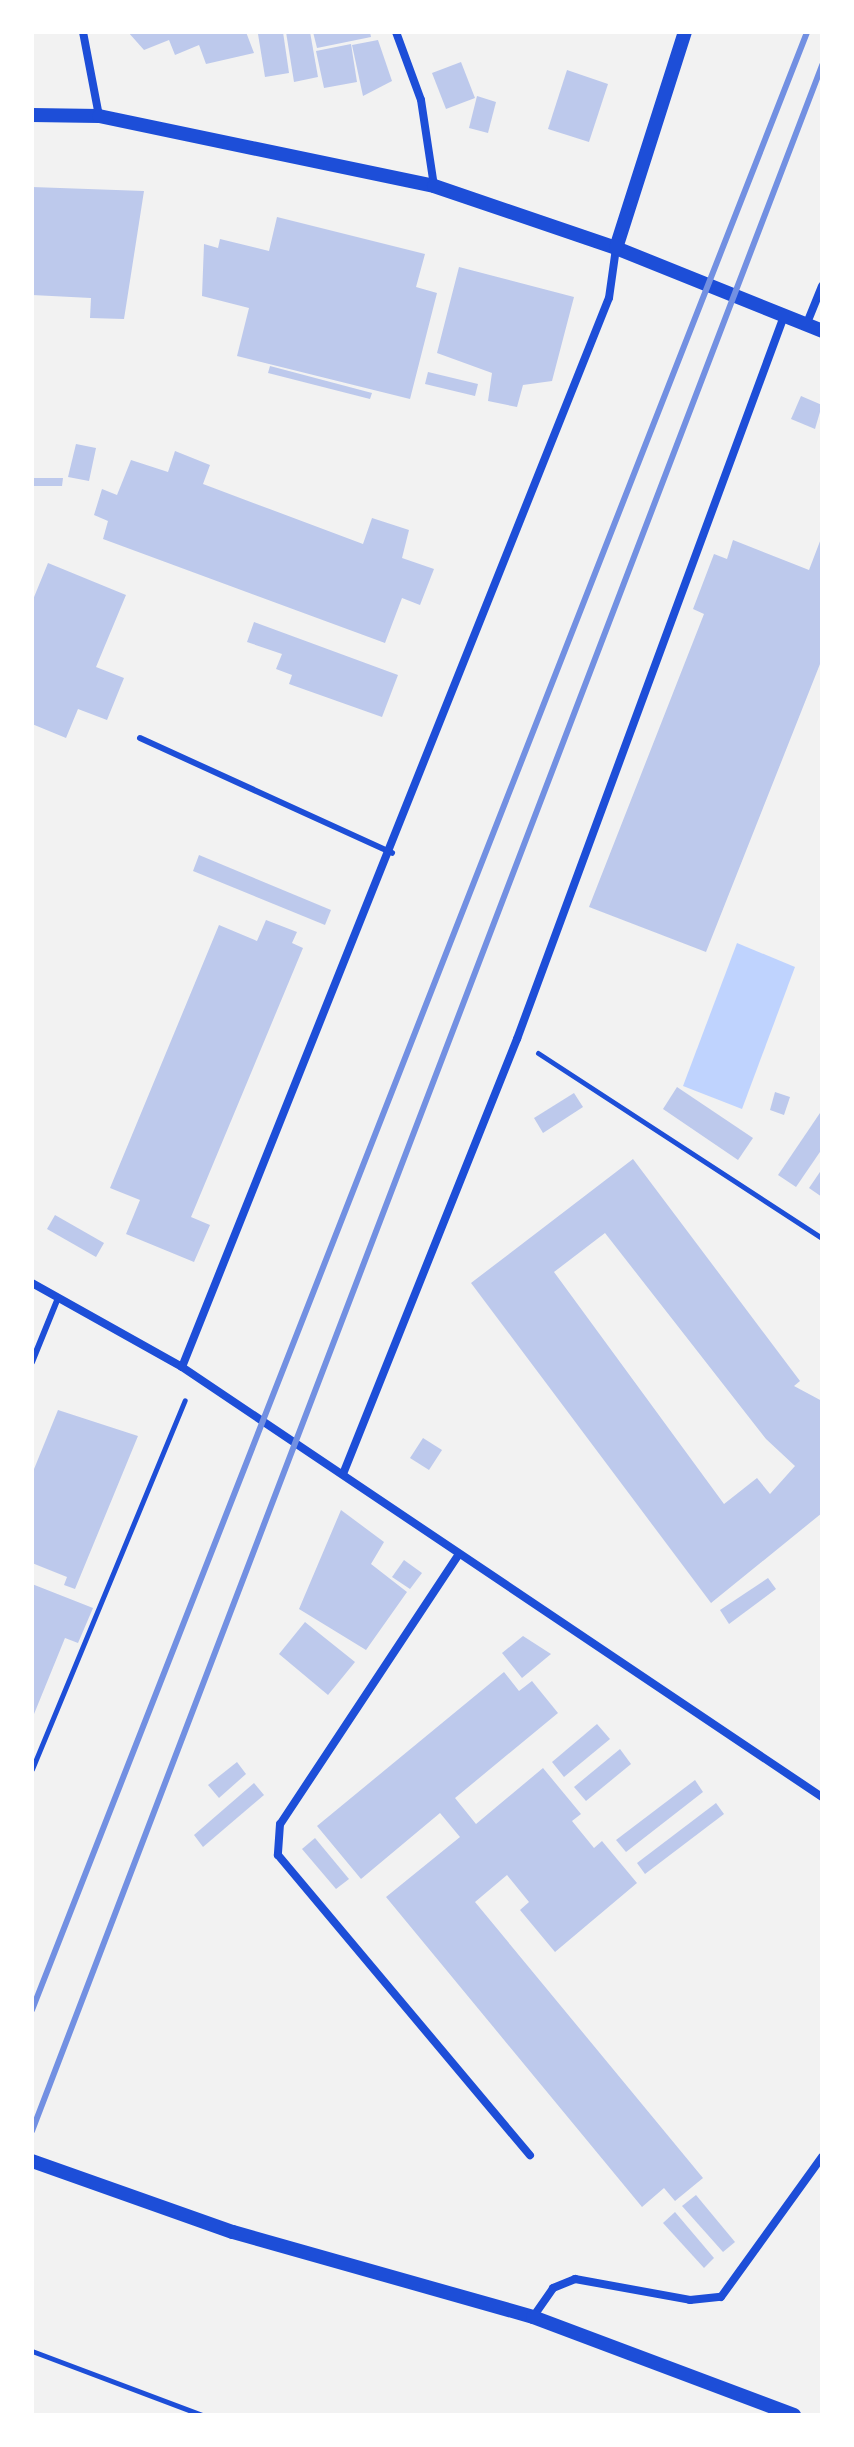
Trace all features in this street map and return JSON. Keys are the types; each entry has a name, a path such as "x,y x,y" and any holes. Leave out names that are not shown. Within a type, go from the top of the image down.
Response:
{"street":[{"path":"83,32 99,116"},
{"path":"396,32 424,110 434,186"},
{"path":"182,1367 392,853 609,298 616,248 685,32"},
{"path":"32,115 99,116 434,186 616,248 822,331"},
{"path":"807,323 822,286"},
{"path":"343,1474 517,1039 784,316"},
{"path":"32,1283 182,1367 343,1474 457,1557 822,1797"},
{"path":"457,1557 280,1824 278,1855 530,2155"},
{"path":"533,2317 553,2288 575,2279 690,2300 721,2297 822,2157"},
{"path":"32,2161 233,2232 533,2317 794,2415"}],"lane":[{"path":"140,738 392,853"},
{"path":"32,1362 58,1298"}],"path":[{"path":"517,1039 822,1238"},
{"path":"32,1769 185,1399 182,1367"},
{"path":"32,2351 202,2415"}],"water":[{"path":"737,943 795,967 742,1109 683,1086"}],"building":[{"path":"128,32 246,32 254,53 206,64 199,45 175,55 169,40 144,50"},
{"path":"283,32 289,73 265,77 258,34"},
{"path":"286,32 310,32 318,77 294,82"},
{"path":"313,32 370,32 371,37 317,48"},
{"path":"378,40 392,81 363,96 352,45"},
{"path":"351,44 357,82 324,88 316,51"},
{"path":"461,62 475,98 446,109 432,73"},
{"path":"567,70 608,84 589,142 548,129"},
{"path":"477,96 496,102 488,133 469,128"},
{"path":"32,187 144,191 124,319 90,318 91,298 32,295"},
{"path":"277,217 425,254 416,287 437,293 410,399 237,356 249,308 202,296 204,244 218,248 220,239 269,251"},
{"path":"459,267 574,297 552,381 523,385 517,407 488,401 492,373 437,353"},
{"path":"270,366 372,393 370,399 268,373"},
{"path":"428,372 478,384 475,396 425,384"},
{"path":"801,396 822,405 815,429 791,419"},
{"path":"76,444 96,448 89,481 68,477"},
{"path":"175,451 210,465 203,484 363,544 372,518 409,530 402,558 434,569 420,605 402,598 385,643 103,539 108,521 94,515 102,489 117,495 131,460 168,472"},
{"path":"32,478 63,478 62,486 32,486"},
{"path":"822,536 822,659 706,952 589,907 704,614 693,609 714,554 727,559 733,540 809,570"},
{"path":"48,563 126,595 96,667 124,678 107,720 78,709 66,738 32,724 32,602"},
{"path":"254,622 398,675 382,717 289,684 292,675 276,669 282,654 247,642"},
{"path":"199,855 331,910 325,925 193,871"},
{"path":"266,920 297,932 292,943 303,948 191,1217 210,1225 194,1262 126,1234 140,1200 110,1188 219,925 257,941"},
{"path":"677,1087 753,1138 738,1160 663,1109"},
{"path":"775,1092 790,1097 784,1115 770,1110"},
{"path":"574,1093 583,1107 543,1133 534,1118"},
{"path":"822,1110 822,1149 796,1187 778,1175"},
{"path":"633,1159 800,1381 794,1386 822,1401 822,1513 711,1603 471,1283","holes":["605,1233 766,1439 795,1466 770,1494 757,1478 724,1504 554,1272"]},
{"path":"822,1169 822,1197 809,1188"},
{"path":"55,1215 104,1243 96,1257 47,1229"},
{"path":"58,1410 138,1436 75,1589 64,1585 67,1577 32,1563 32,1474"},
{"path":"423,1438 442,1450 429,1470 410,1458"},
{"path":"341,1510 384,1542 371,1564 407,1592 366,1650 299,1609"},
{"path":"404,1560 422,1573 410,1589 392,1577"},
{"path":"768,1578 776,1589 729,1624 720,1610"},
{"path":"32,1584 93,1608 78,1643 65,1638 32,1719"},
{"path":"305,1622 355,1662 328,1695 279,1654"},
{"path":"523,1636 551,1654 522,1678 502,1653"},
{"path":"504,1672 519,1691 532,1681 558,1713 455,1798 476,1824 543,1768 581,1814 572,1821 594,1848 602,1841 637,1883 555,1952 520,1910 529,1902 507,1875 475,1902 703,2178 675,2201 664,2188 642,2207 386,1897 460,1837 440,1813 361,1879 317,1826"},
{"path":"597,1724 610,1739 564,1777 552,1762"},
{"path":"620,1749 631,1764 586,1801 574,1787"},
{"path":"237,1762 246,1774 219,1798 208,1785"},
{"path":"695,1780 703,1792 626,1852 616,1840"},
{"path":"254,1783 264,1795 203,1847 194,1835"},
{"path":"716,1803 724,1814 645,1874 637,1863"},
{"path":"315,1838 349,1879 336,1889 302,1849"},
{"path":"696,2195 735,2242 723,2252 682,2206"},
{"path":"675,2212 714,2258 704,2268 663,2223"}],"railway":[{"path":"32,2010 807,32"},
{"path":"32,2131 822,65"}]}
